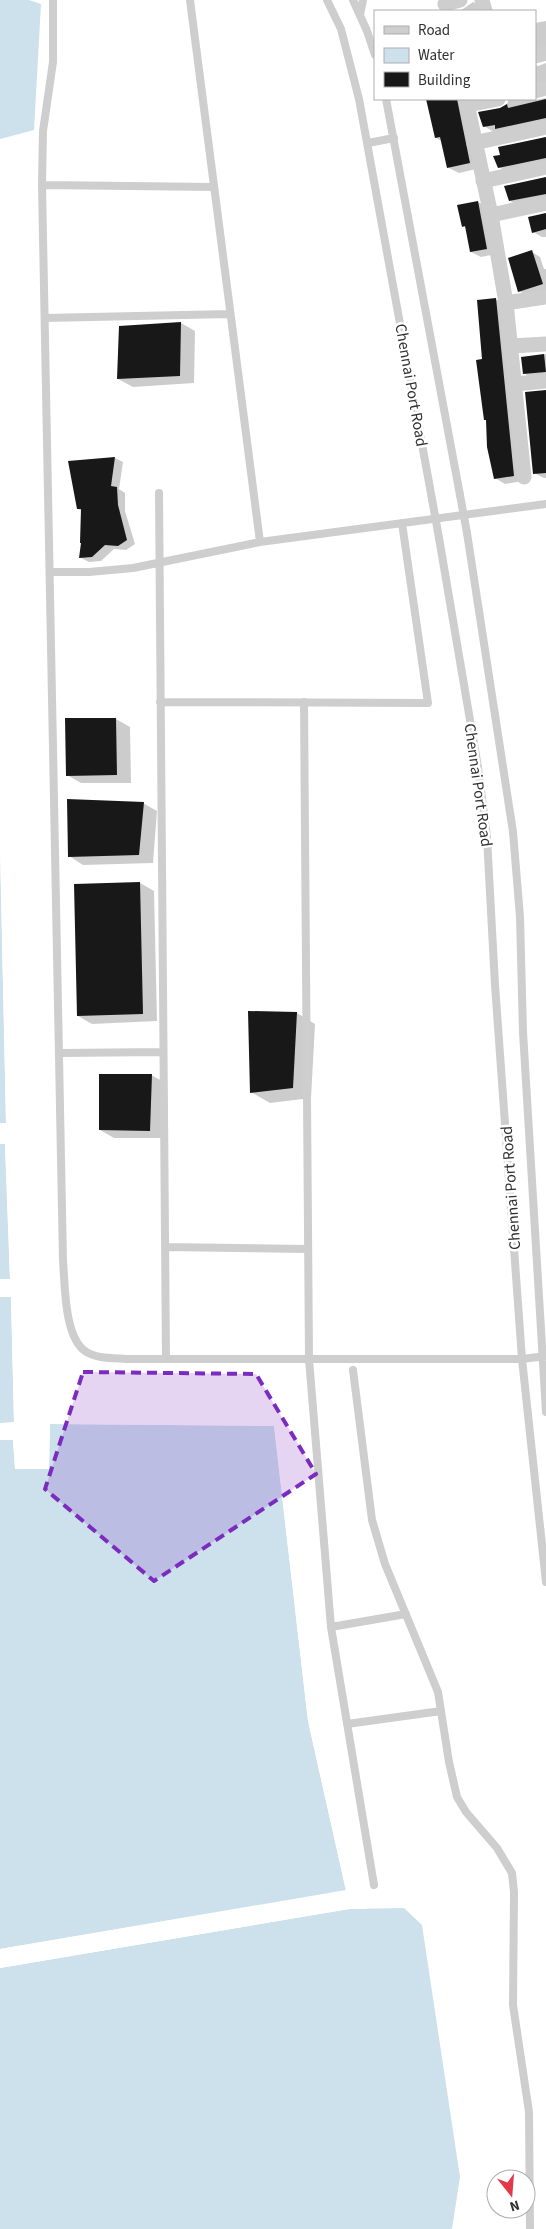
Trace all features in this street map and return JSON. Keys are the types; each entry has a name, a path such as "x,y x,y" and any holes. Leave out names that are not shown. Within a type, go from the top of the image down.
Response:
{"street":[{"path":"445,5 460,0"},
{"path":"488,100 467,102 474,143 491,215 506,302 524,477"},
{"path":"474,143 546,127"},
{"path":"483,181 546,167"},
{"path":"491,215 546,204"},
{"path":"506,302 546,297"},
{"path":"511,346 546,344"},
{"path":"515,384 546,381"}],"lane":[{"path":"53,0 53,62 43,131 42,186 63,1261 66,1301 73,1335 78,1345 86,1352 96,1356 127,1359 522,1360 544,1356"},
{"path":"190,0 260,542"},
{"name":"Chennai Port Road","path":"327,0 341,29 354,71 439,538 478,767 487,837 495,985 522,1360 546,1582"},
{"path":"353,0 374,52"},
{"path":"360,15 363,0"},
{"name":"Chennai Port Road","path":"386,100 467,534 513,832 520,917 523,1032 544,1347 546,1412"},
{"path":"368,143 394,138"},
{"path":"42,186 214,187"},
{"path":"45,318 230,314"},
{"path":"158,493 166,1359"},
{"path":"50,572 115,570 260,542 546,504"},
{"path":"160,702 428,703 402,523"},
{"path":"304,702 309,1359 332,1627 374,1885"},
{"path":"60,1053 163,1052"},
{"path":"165,1247 308,1249"},
{"path":"522,1360 544,1347"},
{"path":"353,1370 372,1520 385,1564 438,1692 449,1762 457,1797 466,1812 497,1848 512,1873 514,1892 513,2004 529,2112 530,2229"},
{"path":"332,1627 406,1614"},
{"path":"347,1724 441,1711"}],"highlighted area":[{"path":"83,1372 256,1374 316,1474 154,1581 45,1489"}],"water":[{"path":"0,0 29,0 41,4 34,130 0,139"},
{"path":"0,847 6,1123 0,1123"},
{"path":"0,1144 5,1144 10,1279 0,1279"},
{"path":"0,1297 11,1297 14,1423 0,1423"},
{"path":"50,1424 274,1426 308,1721 346,1891 0,1949 0,1440 13,1440 15,1469 49,1469"},
{"path":"404,1908 422,1925 460,2177 452,2229 0,2229 0,1968 349,1909"}],"pier":[{"path":"0,844 2,847 8,1123 6,1126 0,1126 0,1123 6,1123"},
{"path":"0,1141 6,1141 8,1144 12,1279 0,1282 0,1279 10,1279 5,1144 0,1144"},
{"path":"0,1295 12,1295 14,1297 16,1423 14,1425 0,1425 0,1423 14,1422 11,1297 0,1297"},
{"path":"50,1421 277,1425 311,1720 348,1890 347,1893 0,1951 0,1949 346,1890 308,1721 274,1426 50,1424 49,1469 15,1469 13,1440 0,1440 0,1438 16,1439 17,1467 47,1467 48,1424"},
{"path":"348,1907 367,1907 367,1909 349,1909 0,1968 0,1966"}],"building":[{"path":"546,99 546,118 495,129 495,125 483,127 478,112 500,108 507,104 508,108"},
{"path":"426,100 457,100 470,163 447,168 440,137 435,138"},
{"path":"546,137 546,158 498,168 493,156 500,155 498,147"},
{"path":"546,177 546,194 509,201 504,186"},
{"path":"478,201 487,249 470,252 465,226 462,227 457,205"},
{"path":"546,213 546,229 532,233 528,217"},
{"path":"532,250 543,284 518,292 508,258"},
{"path":"496,298 514,476 494,479 487,447 486,420 484,420 476,360 482,359 477,300"},
{"path":"181,322 180,376 117,379 119,326"},
{"path":"544,354 546,372 523,374 521,357"},
{"path":"546,390 546,473 533,474 525,392"},
{"path":"115,457 111,486 117,487 118,505 127,540 118,546 105,545 92,557 79,558 81,509 77,509 68,461"},
{"path":"65,718 116,718 117,775 66,776"},
{"path":"67,799 144,802 139,855 68,857"},
{"path":"140,882 143,1014 77,1016 74,884"},
{"path":"248,1011 297,1012 293,1088 250,1093"},
{"path":"99,1074 152,1074 150,1131 99,1130"}]}
